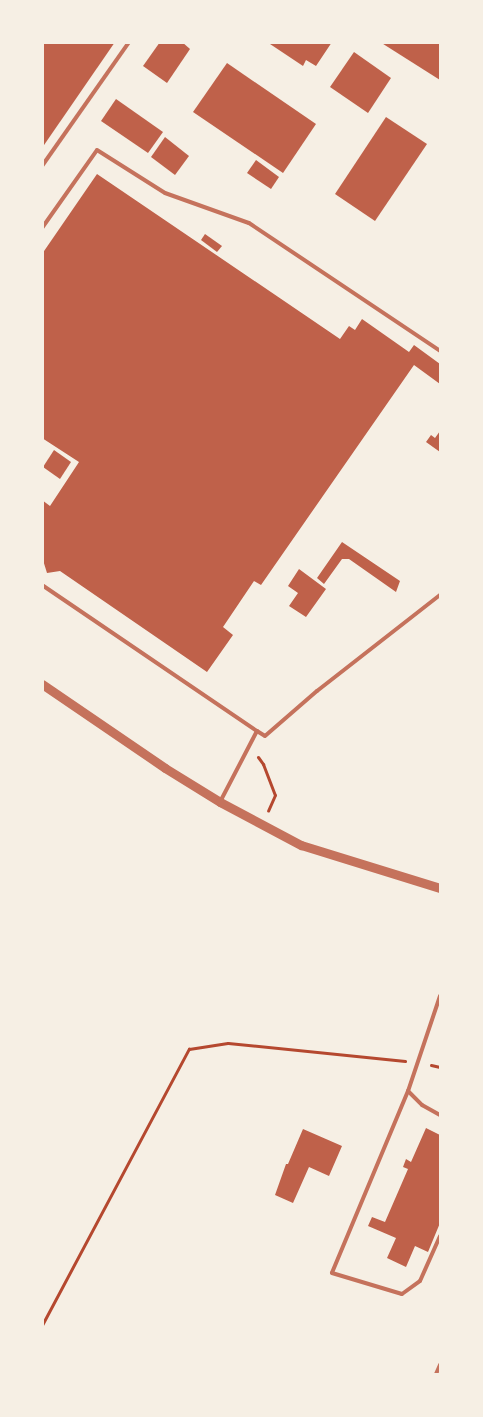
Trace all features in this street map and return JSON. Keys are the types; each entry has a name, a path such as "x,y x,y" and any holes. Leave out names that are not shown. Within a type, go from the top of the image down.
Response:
{"street":[{"path":"42,684 165,768 220,802 301,845 440,888"}],"lane":[{"path":"42,166 129,42"},
{"path":"42,228 97,150 165,193 250,222 440,351"},
{"path":"42,585 265,736 317,691 440,595"},
{"path":"220,802 257,731"},
{"path":"440,996 408,1091 332,1273 402,1294 420,1281 440,1236"},
{"path":"408,1091 422,1105 440,1115"},
{"path":"436,1374 440,1365"}],"path":[{"path":"249,746 263,764 275,795"},
{"path":"42,1325 189,1049 228,1044 418,1062"}],"building":[{"path":"42,42 115,42 42,148"},
{"path":"160,42 182,42 190,49 167,83 143,66"},
{"path":"267,42 332,42 316,66 306,60 303,66"},
{"path":"380,42 440,42 440,80"},
{"path":"354,52 391,78 368,113 330,87"},
{"path":"227,63 316,124 283,173 193,112"},
{"path":"116,99 163,132 148,153 101,121"},
{"path":"386,117 427,144 375,221 335,194"},
{"path":"165,137 189,156 175,175 151,157"},
{"path":"256,160 279,177 271,189 247,173"},
{"path":"97,174 340,339 349,326 355,330 362,319 409,352 414,345 440,364 440,384 414,365 261,585 254,581 223,627 233,635 207,672 60,571 47,573 42,557 42,500 50,506 79,462 42,438 42,254"},
{"path":"205,234 222,246 217,252 201,240"},
{"path":"440,431 440,452 426,442 431,435 435,438"},
{"path":"54,450 71,462 60,479 43,467"},
{"path":"342,542 400,581 396,592 349,559 342,559 324,584 317,578"},
{"path":"299,569 326,589 306,617 289,606 298,593 288,586"},
{"path":"426,1128 440,1135 440,1223 428,1252 415,1246 406,1267 387,1258 396,1238 368,1226 372,1217 385,1222 408,1169 403,1167 406,1159 411,1162"},
{"path":"303,1129 342,1146 329,1176 309,1167 293,1203 275,1195 286,1164 288,1164"}]}
